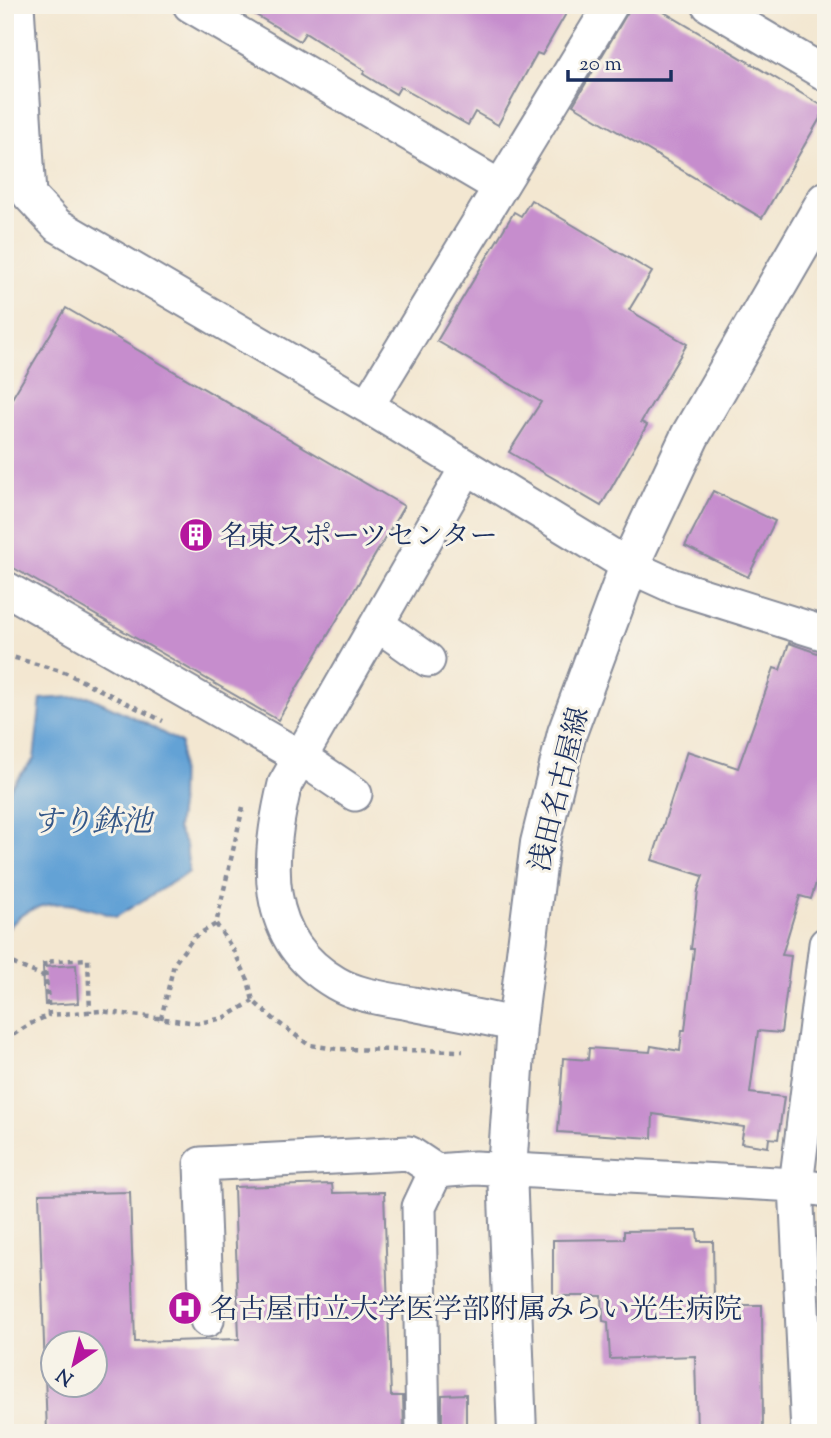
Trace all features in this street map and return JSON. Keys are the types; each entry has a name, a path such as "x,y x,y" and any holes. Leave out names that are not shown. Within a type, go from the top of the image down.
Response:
{"main road":[{"name":"浅田名古屋線","path":"517,1433 507,1170 517,1025 540,843 567,733 629,565 690,436 826,201"}],"street":[{"path":"17,5 29,195 57,225 367,406 629,565 673,586 826,634"},
{"path":"190,5 500,187"},
{"path":"367,406 611,5"},
{"path":"709,5 826,74"},
{"path":"467,467 285,784 277,817 272,881 281,925 303,958 337,984 371,996 517,1025"},
{"path":"5,588 300,757 355,794"},
{"path":"377,624 428,660"},
{"path":"808,1433 811,1187 826,944"},
{"path":"207,1320 201,1164 409,1153 436,1171 475,1168 811,1187"},
{"path":"423,1433 419,1207 436,1171"}],"path":[{"path":"5,655 64,672 171,725"},
{"path":"161,1019 174,964 194,937 216,924"},
{"path":"5,957 16,965 46,977"},
{"path":"49,1015 44,962 88,959 90,1012"},
{"path":"5,1040 49,1015 100,1011 198,1023 223,1017 253,1001"}],"green space":[{"path":"5,17 20,168 5,184"}],"water":[{"name":"すり鉢池","path":"88,696 181,743 177,829 186,845 189,872 116,917 70,904 48,905 22,915 5,932 5,800 12,785 34,759 41,699"}],"building":[{"path":"239,5 571,5 542,55 537,53 498,125 475,112 468,125 400,87 396,94 305,33 300,41"},
{"path":"632,5 652,5 826,108 762,218 573,105"},
{"path":"531,200 652,272 629,310 687,344 641,422 647,425 601,506 509,452 541,402 437,341 514,212 521,216"},
{"name":"名東スポーツセンター","path":"66,308 404,506 278,720 5,563 5,410"},
{"path":"713,491 775,521 748,577 685,546"},
{"path":"789,643 826,656 826,851 811,899 800,896 782,955 791,956 781,1033 758,1031 750,1093 784,1097 778,1139 769,1138 768,1147 741,1143 744,1127 653,1114 652,1138 558,1132 563,1058 588,1060 589,1048 650,1052 651,1046 680,1051 682,1030 685,1030 698,890 703,876 652,860 687,751 738,768 774,668 780,670"},
{"path":"76,965 78,1003 45,1005 43,967"},
{"path":"332,1184 333,1193 384,1192 391,1396 403,1396 404,1433 47,1433 46,1400 108,1400 108,1330 44,1330 39,1194 130,1192 135,1342 239,1339 234,1187"},
{"path":"697,1230 698,1241 713,1241 714,1305 762,1305 763,1433 697,1433 695,1356 610,1359 608,1322 603,1321 602,1296 553,1296 553,1240 624,1239 624,1231"},
{"path":"466,1394 466,1433 442,1433 442,1395"}],"place":[{"name":"名東スポーツセンター","path":"196,535"},
{"name":"名古屋市立大学医学部附属みらい光生病院","path":"185,1308"}]}
